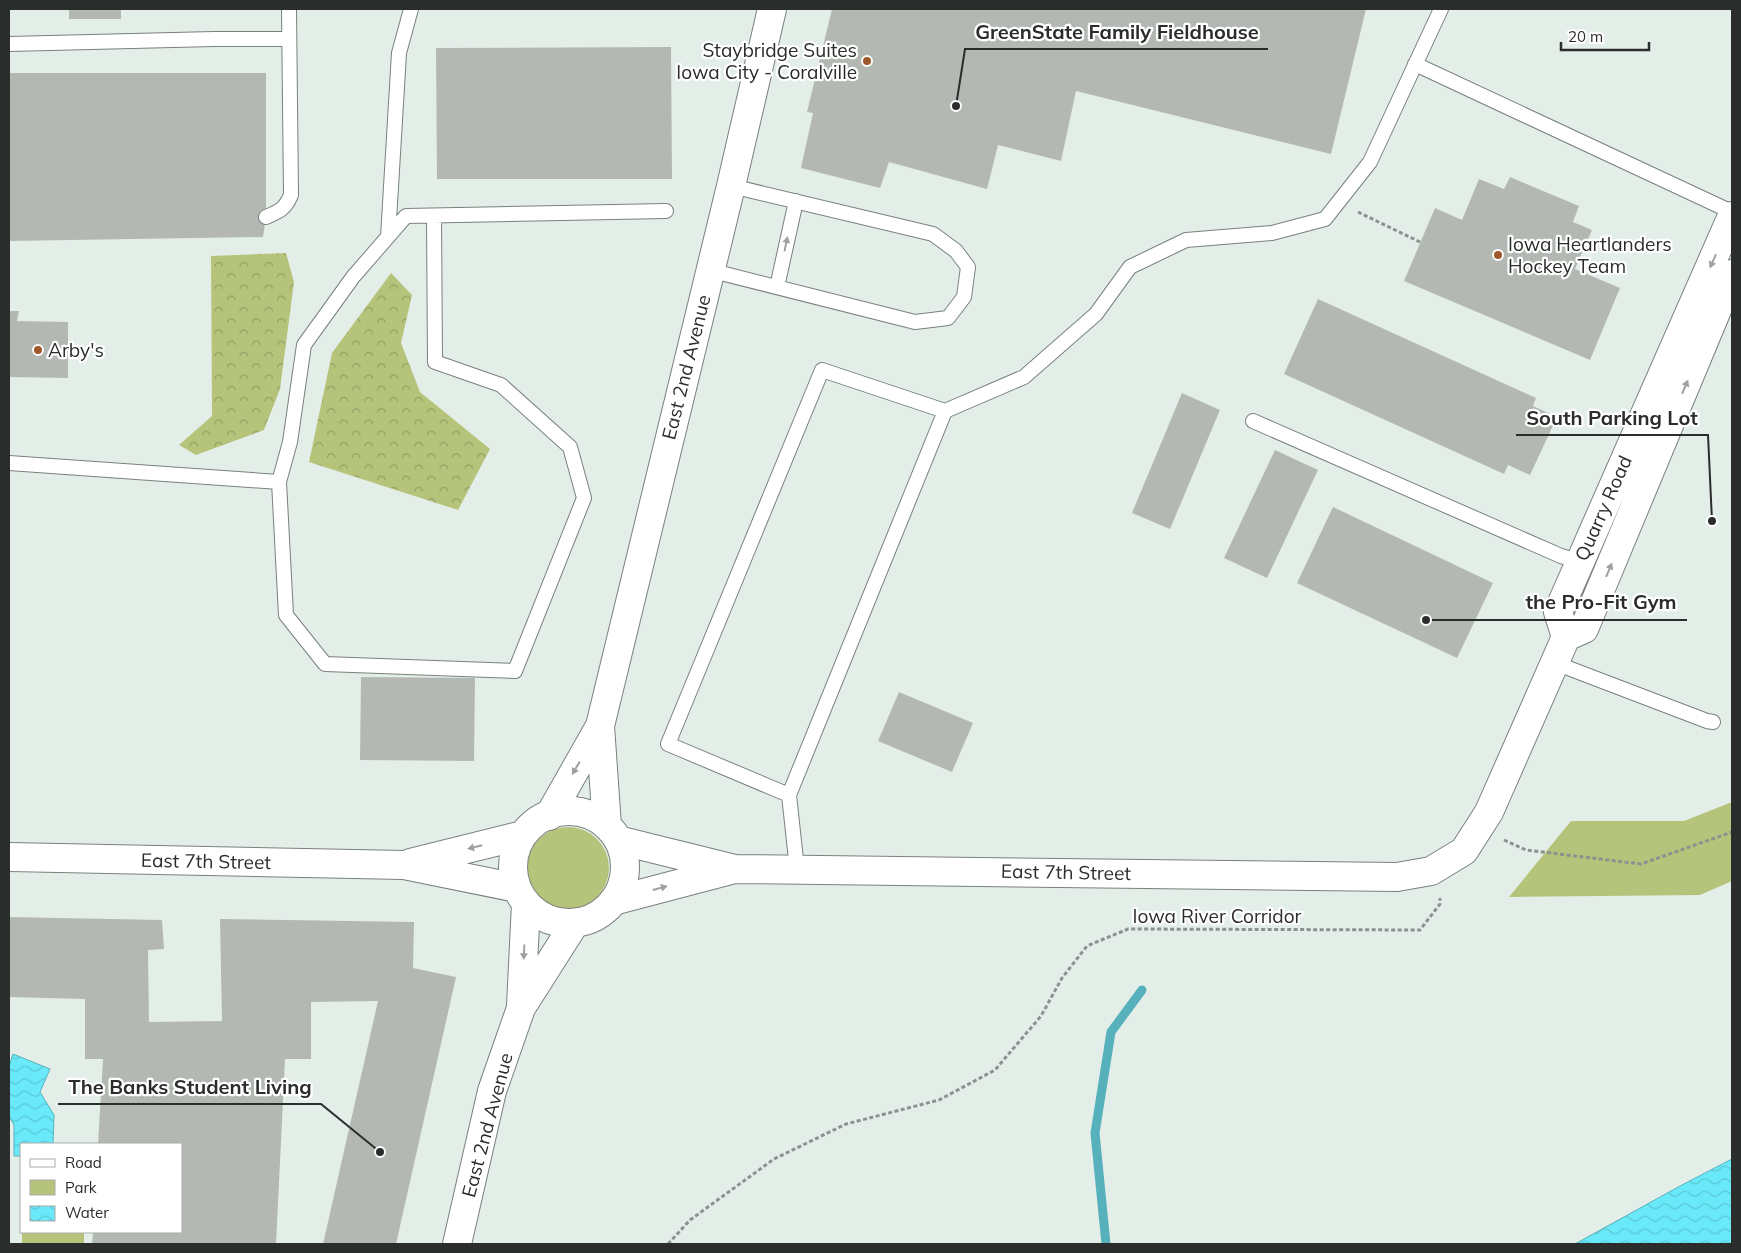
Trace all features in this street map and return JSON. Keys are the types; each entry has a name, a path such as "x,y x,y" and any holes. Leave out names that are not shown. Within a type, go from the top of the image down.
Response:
{"street":[{"name":"East 2nd Avenue","path":"548,816 600,726 772,9"},
{"name":"Quarry Road","path":"1732,216 1558,612 1566,637 1584,629 1732,274"},
{"path":"1440,865 1464,851 1489,812 1566,637"},
{"name":"East 2nd Avenue","path":"600,726 612,833"},
{"path":"574,811 592,816 612,833 624,857 624,876 618,893 608,908 593,918 575,923 558,922 542,917 528,907 513,877 513,860 517,844 527,830 540,819 555,813 574,811"},
{"name":"East 7th Street","path":"612,833 735,869"},
{"name":"East 7th Street","path":"404,865 523,836"},
{"name":"East 7th Street","path":"9,857 404,865 521,896"},
{"name":"East 7th Street","path":"613,901 735,869 1397,877 1431,871 1440,865"},
{"name":"East 2nd Avenue","path":"521,896 521,1008"},
{"name":"East 2nd Avenue","path":"457,1244 492,1091 521,1008 575,923"}],"lane":[{"path":"266,216 278,212 286,206 291,195 289,9"},
{"path":"388,237 399,53 411,9"},
{"path":"789,795 668,744 822,370 945,412 1024,377 1096,314 1130,267 1186,240 1272,232 1325,219 1370,162 1441,9"},
{"path":"9,44 214,38 289,39"},
{"path":"1415,64 1732,212"},
{"path":"709,270 915,322 948,318 964,297 968,267 956,251 933,234 731,186"},
{"path":"777,287 796,201"},
{"path":"434,216 435,362 501,385 570,447 584,498 515,671 325,664 286,615 279,482 290,442 304,345 353,277 406,216 666,211"},
{"path":"797,869 789,795 945,412"},
{"path":"1254,421 1562,556 1580,562"},
{"path":"9,463 279,482"},
{"path":"1555,663 1706,721 1713,722"}],"path":[{"path":"1338,202 1420,242"},
{"path":"1478,829 1526,850 1640,864 1732,832"},
{"name":"Iowa River Corridor","path":"668,1244 690,1220 774,1159 846,1124 939,1100 995,1070 1041,1016 1062,978 1086,946 1128,929 1420,930 1440,904 1440,865"}],"green space":[{"path":"286,253 294,282 280,389 264,430 196,455 179,445 212,416 211,256"},
{"path":"391,273 412,295 401,343 420,392 490,449 458,510 309,462 332,353"},
{"path":"1732,802 1732,881 1700,895 1509,897 1571,821 1684,821"},
{"path":"560,827 576,827 591,834 602,845 609,860 606,884 597,897 576,909 560,909 545,902 534,891 527,876 527,860 534,845 545,834"},
{"path":"22,1233 84,1233 84,1244 22,1244"}],"water":[{"path":"13,1054 50,1069 40,1092 54,1115 53,1143 20,1143 20,1156 14,1156 14,1125 9,1116 9,1066"},
{"path":"1732,1159 1732,1244 1575,1244 1680,1186"}],"building":[{"path":"69,9 121,9 121,19 69,19"},
{"path":"832,9 1366,9 1331,154 1076,91 1061,161 998,145 987,189 889,162 880,188 801,168 813,113 807,112"},
{"path":"671,47 672,179 437,179 436,48"},
{"path":"9,73 266,73 266,217 263,237 9,241"},
{"name":"Iowa Heartlanders Hockey Team","path":"1510,177 1579,206 1573,222 1592,230 1575,269 1620,288 1590,360 1404,281 1435,208 1462,220 1479,179 1504,189"},
{"path":"1318,299 1536,398 1533,406 1557,417 1530,475 1508,465 1504,474 1284,374"},
{"name":"Arby's","path":"9,311 19,311 17,321 68,322 68,378 9,377"},
{"path":"1182,393 1220,410 1170,529 1132,513"},
{"path":"1275,450 1318,470 1267,578 1224,558"},
{"path":"1333,507 1493,583 1457,658 1297,583"},
{"path":"361,677 475,678 474,761 360,760"},
{"path":"899,692 973,723 952,772 878,741"},
{"path":"9,917 162,920 164,949 148,950 149,1022 222,1021 220,919 414,922 413,968 456,977 396,1244 323,1244 378,1001 311,1002 311,1059 285,1059 276,1244 92,1244 93,1233 182,1233 182,1143 98,1143 103,1059 85,1059 85,999 9,997"}],"waterway":[{"path":"1106,1244 1095,1133 1111,1032 1142,990"}],"place":[{"name":"Staybridge Suites Iowa City - Coralville","path":"867,61"},
{"name":"GreenState Family Fieldhouse","path":"956,106"},
{"name":"Iowa Heartlanders Hockey Team","path":"1498,255"},
{"name":"Arby's","path":"38,350"},
{"name":"South Parking Lot","path":"1712,521"},
{"name":"the Pro-Fit Gym","path":"1426,620"},
{"name":"The Banks Student Living","path":"380,1152"}]}
